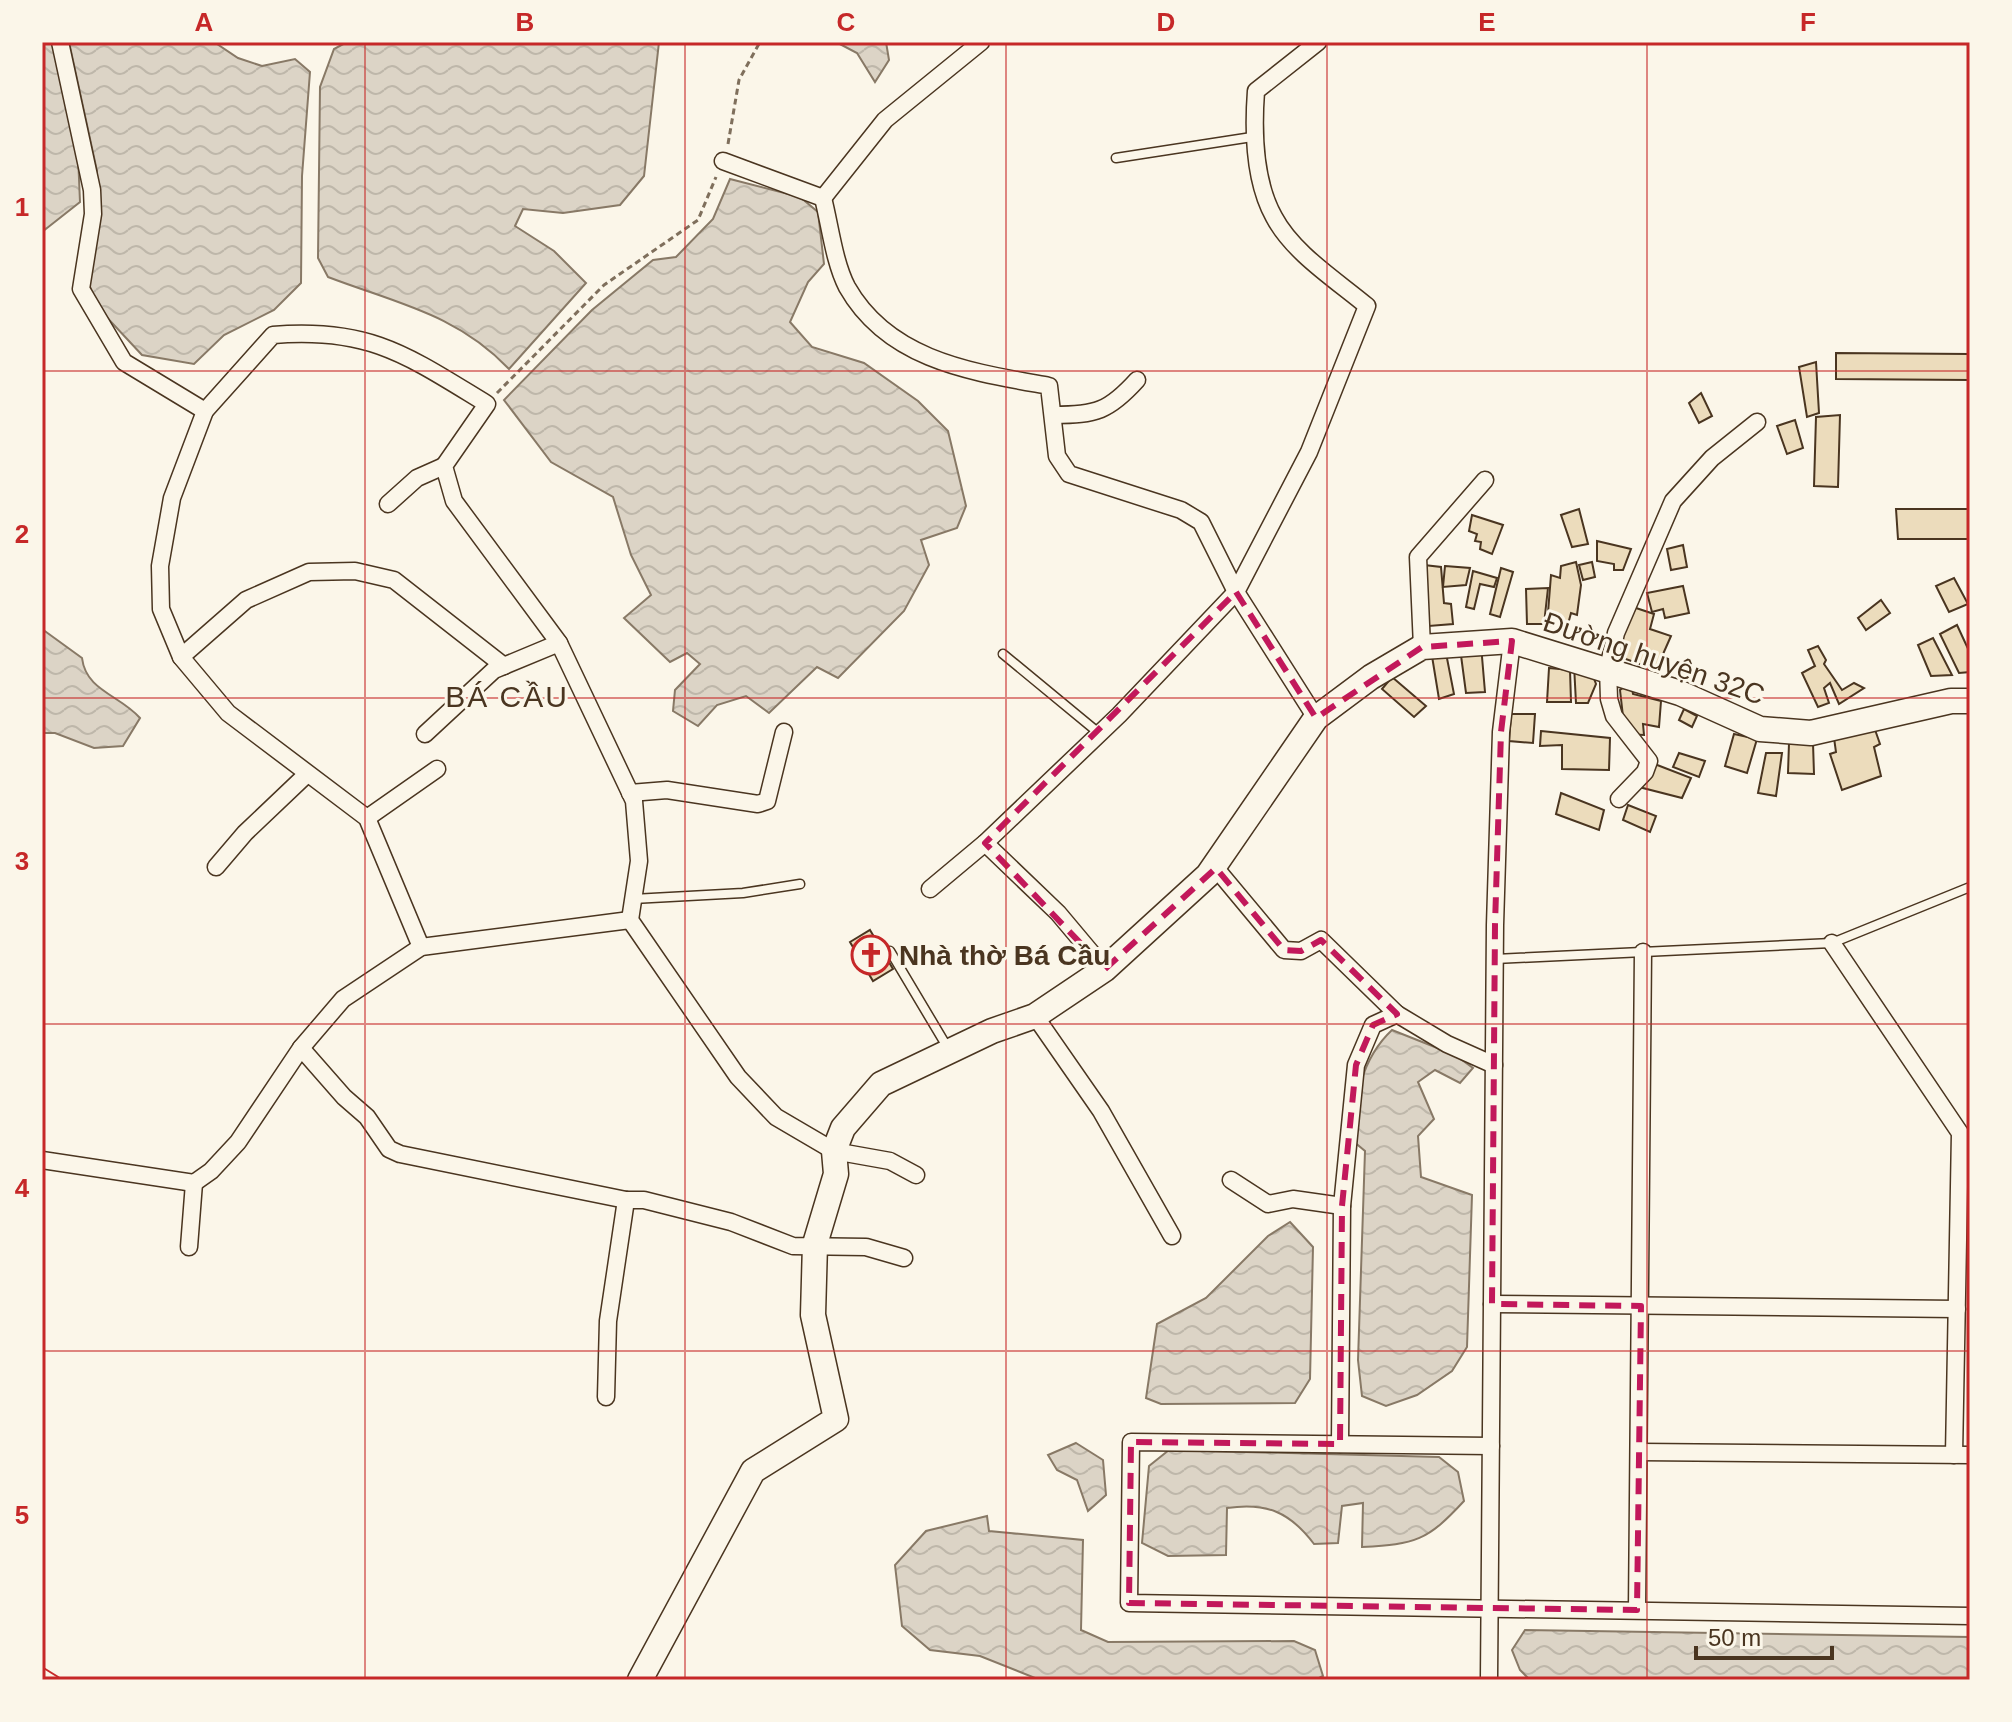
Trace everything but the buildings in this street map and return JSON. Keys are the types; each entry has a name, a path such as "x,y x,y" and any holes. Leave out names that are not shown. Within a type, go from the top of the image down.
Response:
{"street":[{"path":"60,42 92,190 93,214 81,289 124,362 205,411"},
{"path":"823,198 885,120 981,42"},
{"path":"930,889 985,843 1100,734 1236,592 1309,452 1367,306 1302,251 1273,217 1252,137 1256,91 1318,42"},
{"path":"723,161 823,198"},
{"path":"823,198 846,285 874,325 905,347 959,369 1049,386 1057,456 1069,474 1181,510 1201,522 1236,592 1316,718"},
{"path":"388,504 417,478 444,466 487,404 400,351 357,336 312,332 273,335 205,411 172,498 160,566 161,609 181,657 228,713 306,775 367,818 421,947"},
{"path":"1054,415 1089,415 1116,402 1137,380"},
{"path":"1619,799 1645,772 1649,761 1614,716 1608,668 1616,633 1673,501 1712,458 1757,422"},
{"path":"444,466 454,501 559,643 630,793 639,861 630,920 738,1077 776,1117 834,1151 890,1161 916,1175"},
{"path":"1422,647 1418,557 1485,480"},
{"path":"181,657 246,600 309,572 355,571 394,580 504,666"},
{"path":"1489,1680 1495,959 1501,732 1512,641"},
{"name":"Đường huyện 32C","path":"640,1680 753,1471 836,1419 813,1315 815,1244 836,1174 834,1151 843,1128 881,1084 992,1031 1035,1016 1105,969 1214,866 1316,718 1371,677 1422,647 1512,641 1608,668 1680,693 1760,729 1811,733 1951,701 1970,701"},
{"path":"425,734 494,670 559,643"},
{"path":"630,793 667,790 758,804 767,801 784,732"},
{"path":"367,818 437,769"},
{"path":"216,867 245,833 306,775"},
{"path":"985,843 1058,913 1105,969"},
{"path":"1214,866 1284,950 1301,951 1321,940 1397,1014 1447,1044 1494,1065"},
{"path":"42,1160 194,1183 211,1171 238,1142 301,1048 343,999 421,947 630,920"},
{"path":"1640,1452 1962,1455 1957,1309 1965,1133 1832,943"},
{"path":"1637,1610 1643,952"},
{"path":"1340,1444 1342,1206 1356,1065 1373,1025 1397,1014"},
{"path":"1035,1016 1101,1111 1172,1236"},
{"path":"301,1048 344,1097 367,1117 389,1149 400,1154 626,1200 644,1200 731,1222 793,1246 866,1247 904,1258"},
{"path":"1231,1180 1268,1204 1293,1199 1342,1206"},
{"path":"189,1247 194,1183"},
{"path":"606,1397 608,1321 626,1200"},
{"path":"1492,1304 1957,1309"},
{"path":"1491,1446 1131,1442 1129,1603 1970,1616"}],"lane":[{"path":"1116,158 1252,137"},
{"path":"1003,654 1100,734"},
{"path":"633,899 743,893 800,884"},
{"path":"1495,959 1832,943 1970,887"},
{"path":"890,951 950,1051"}],"path":[{"path":"487,404 604,285 698,220 723,161 739,80 760,42"}],"highlighted area":[{"path":"1236,592 1316,718 1422,647 1512,641 1501,732 1495,925 1492,1304 1641,1306 1637,1610 1129,1603 1131,1442 1340,1444 1342,1206 1356,1065 1373,1025 1397,1014 1321,940 1301,951 1284,950 1216,868 1105,969 985,843"}],"water":[{"path":"42,42 54,42 78,155 80,202 42,232"},
{"path":"69,42 214,42 238,58 262,66 295,59 310,72 302,176 301,283 274,310 224,335 194,364 142,355 99,309 88,282 97,171"},
{"path":"347,42 659,42 644,176 620,205 563,213 523,209 515,226 554,251 586,283 509,369 489,350 447,323 328,277 318,258 320,87 334,49"},
{"path":"836,42 886,42 889,60 875,82 857,53"},
{"path":"730,179 800,197 818,212 824,264 808,282 790,322 812,347 864,363 918,401 948,431 966,506 957,528 921,540 929,565 904,611 838,678 817,667 769,713 746,696 717,705 698,726 673,711 675,690 700,664 687,653 670,662 624,618 651,595 631,555 613,497 551,462 504,400 592,310 653,260 676,257 713,219"},
{"path":"42,629 82,658 90,678 140,718 123,746 94,748 55,733 42,733"},
{"path":"1392,1030 1455,1055 1473,1068 1460,1083 1435,1070 1418,1082 1434,1119 1418,1136 1421,1177 1472,1195 1467,1347 1452,1371 1417,1395 1386,1406 1362,1396 1358,1360 1365,1151 1353,1141 1361,1081 1373,1054"},
{"path":"1290,1222 1313,1247 1310,1379 1295,1403 1161,1404 1146,1398 1157,1324 1206,1298 1268,1236"},
{"path":"1076,1443 1103,1460 1106,1495 1088,1511 1077,1480 1057,1470 1048,1455"},
{"path":"1169,1450 1439,1457 1458,1472 1464,1501 1440,1525 1419,1538 1362,1547 1363,1503 1342,1506 1338,1543 1314,1544 1296,1524 1276,1512 1254,1507 1227,1508 1226,1555 1168,1556 1142,1543 1149,1466"},
{"path":"987,1516 989,1531 1083,1540 1081,1630 1108,1642 1294,1641 1315,1650 1323,1676 1315,1680 1040,1680 980,1656 930,1650 902,1626 895,1565 926,1531"},
{"path":"1525,1630 1970,1637 1970,1680 1530,1680 1520,1670 1512,1650"}],"power":[{"path":"42,1667 63,1680"}],"place":[{"name":"Nhà thờ Bá Cầu","path":"871,955"}],"district":[{"name":"BÁ CẦU","path":"507,697"}]}
